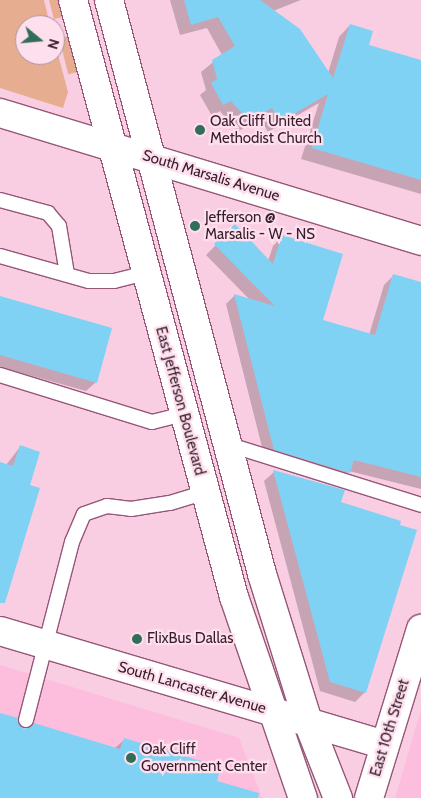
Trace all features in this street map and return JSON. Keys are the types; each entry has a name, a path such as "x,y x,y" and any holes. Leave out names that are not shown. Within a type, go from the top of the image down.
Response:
{"main road":[{"name":"East Jefferson Boulevard","path":"73,0 110,145 205,492 271,711 302,798"},
{"path":"109,0 230,445 262,574 308,722 338,798"},
{"name":"South Marsalis Avenue","path":"0,113 152,157 421,241"},
{"name":"East 10th Street","path":"369,798 421,629"},
{"name":"South Lancaster Avenue","path":"0,631 384,745"}],"lane":[{"path":"0,200 48,213 59,226 66,274"},
{"path":"0,256 89,281 114,281 145,273"},
{"path":"0,375 152,422 184,414"},
{"path":"230,445 421,505"},
{"path":"26,720 47,645 72,542 84,514 107,506 131,509 170,504 205,492"}],"shaded area":[{"path":"0,0 44,0 48,15 15,15 15,65 61,65 68,92 63,108 0,88"},
{"path":"49,0 59,0 63,15 53,15"},
{"path":"69,36 78,72 68,74 65,61 65,37"},
{"path":"0,665 239,738 262,798 0,798"},
{"path":"421,710 421,798 395,798"}],"building":[{"path":"184,0 260,0 300,29 333,78 350,24 373,31 369,45 421,60 421,180 312,148 328,94 280,122 272,108 249,121 231,101 223,105 211,83 217,79 212,60 235,46 218,17 191,25"},
{"path":"235,224 273,264 282,235 343,254 323,320 375,335 393,274 421,282 421,477 354,460 350,473 274,450 234,294 275,306 214,244"},
{"path":"0,296 112,328 97,383 0,355"},
{"path":"20,445 40,452 30,485 40,488 5,603 0,603 0,462 13,466"},
{"path":"273,470 345,490 341,502 401,521 400,525 417,530 366,693 330,682"},
{"path":"0,713 18,718 20,726 24,729 34,723 120,749 124,738 221,767 217,781 259,793 258,798 0,798"}],"place":[{"name":"Oak Cliff United Methodist Church","path":"200,130"},
{"name":"Jefferson @ Marsalis - W - NS","path":"195,226"},
{"name":"FlixBus Dallas","path":"137,639"},
{"name":"Oak Cliff Government Center","path":"131,758"}]}
